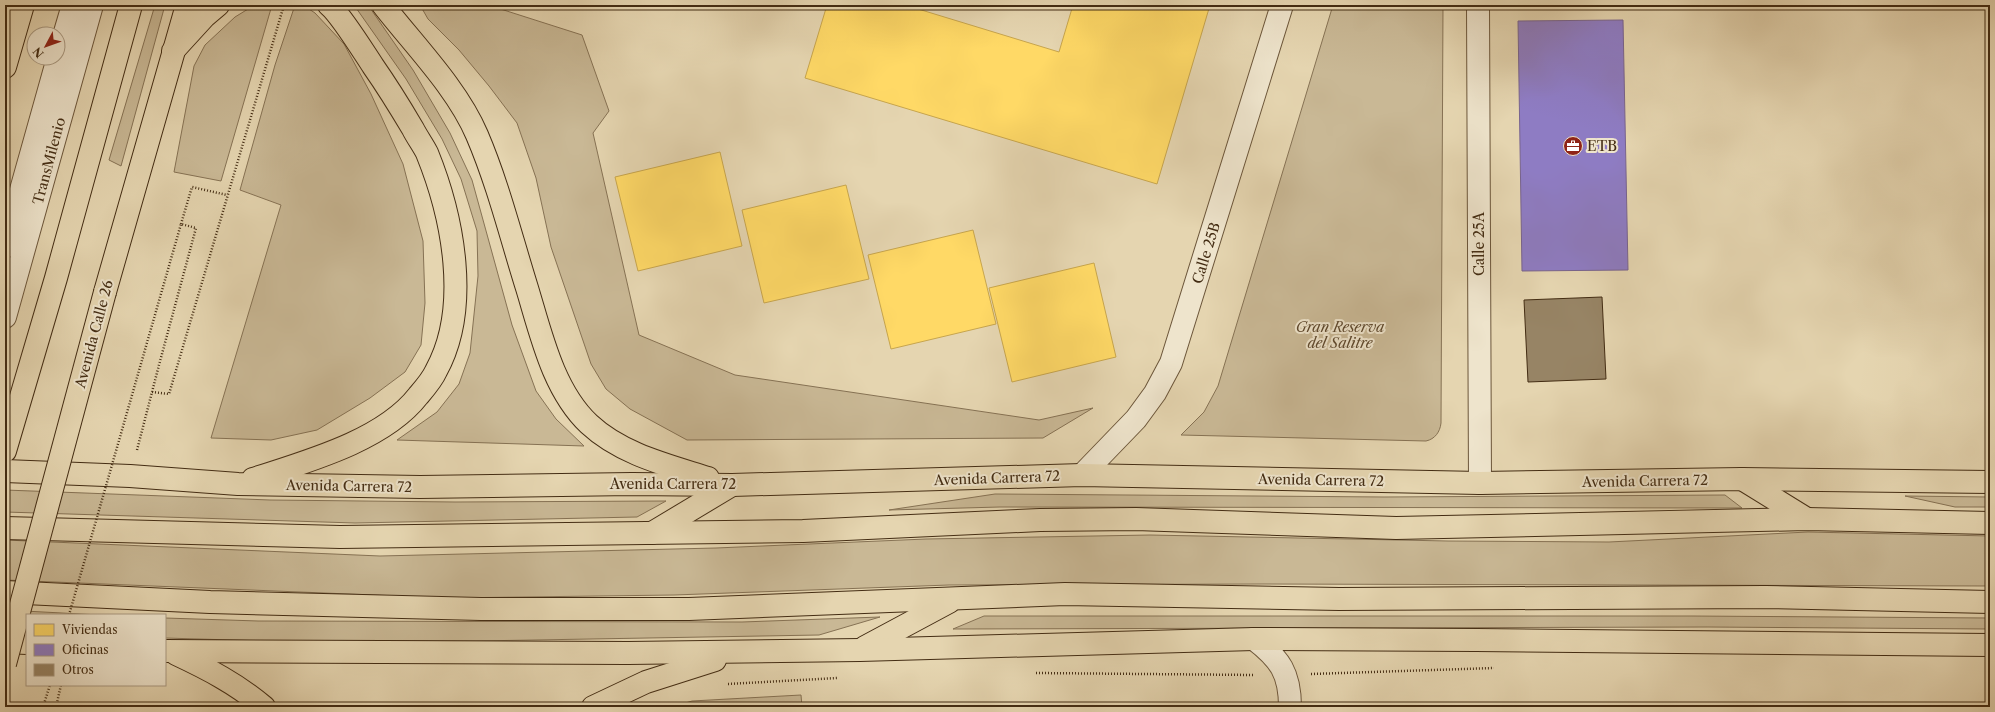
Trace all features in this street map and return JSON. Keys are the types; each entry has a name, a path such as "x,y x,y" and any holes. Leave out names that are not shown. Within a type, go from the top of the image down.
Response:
{"main road":[{"path":"5,67 23,5"},
{"path":"5,451 56,278 131,5"},
{"name":"Avenida Calle 26","path":"5,664 105,292 187,5"},
{"path":"173,51 205,16 218,5"},
{"path":"238,484 295,466 347,446 395,419 417,398 436,371 448,343 454,306 456,271 442,197 429,160 395,98 329,5"},
{"path":"383,5 455,95 476,133 492,173 545,346 567,399 590,425 614,442 635,453 646,458 732,485"},
{"name":"Avenida Carrera 72","path":"5,471 130,476 238,484 420,487 632,484 732,485 1082,475 1480,484 1742,479 1990,482"},
{"path":"1742,479 1807,519"},
{"path":"651,533 732,485"},
{"path":"5,528 340,537 803,531 1040,520 1136,519 1396,528 1807,519 1990,523"},
{"path":"5,592 210,602 481,609 689,609 1065,594 1339,599 1766,597 1990,602"},
{"path":"860,650 955,599"},
{"path":"168,651 612,653 743,652 1254,639 1990,645"},
{"path":"5,642 26,643"},
{"path":"168,651 225,678 264,707"},
{"path":"593,707 646,682 689,667 743,652"}],"street":[{"name":"TransMilenio","path":"66,29 73,5"},
{"name":"TransMilenio","path":"5,317 92,5"},
{"name":"Calle 25B","path":"1082,475 1136,419 1155,393 1171,363 1282,5"},
{"name":"Calle 25A","path":"1478,5 1480,484"},
{"name":"TransMilenio","path":"5,247 55,66"},
{"path":"1254,639 1269,651 1286,675 1290,707"}],"path":[{"path":"152,392 169,394 284,5"},
{"path":"70,614 192,187 228,195"},
{"path":"130,476 196,228 181,224"},
{"path":"43,707 50,686"},
{"path":"56,707 61,686"},
{"path":"399,707 414,705 447,707"}],"green space":[{"path":"155,5 165,5 121,166 109,160"},
{"path":"272,5 221,181 174,172 194,66 205,45 235,17 253,6"},
{"path":"295,5 303,5 315,13 344,44 371,94 403,164 423,241 425,303 421,345 405,372 370,398 317,430 271,440 211,438 281,205 240,190 275,65"},
{"path":"354,5 368,5 413,70 450,133 472,180 512,325 536,391 556,419 584,446 397,440 437,412 459,384 470,353 478,276 477,231 461,179 442,139 406,79"},
{"path":"420,5 488,5 582,35 609,111 593,133 639,335 735,375 1039,420 1093,408 1043,438 687,440 630,409 606,389 591,364 551,247 536,178 517,123 459,50 428,19"},
{"name":"Gran Reserva del Salitre","path":"1333,5 1443,5 1440,429 1434,437 1426,441 1181,435 1204,412 1218,386"},
{"path":"1865,5 1990,5 1865,6"},
{"path":"5,490 270,500 455,502 666,501 637,517 355,523 5,512"},
{"path":"995,494 1384,497 1725,495 1742,508 1000,507 889,510"},
{"path":"1905,496 1990,497 1990,507 1955,507"},
{"path":"1808,532 1990,536 1990,586 1262,584 949,585 674,595 447,598 5,580 5,540 380,556 716,548 926,539 1150,535 1448,541 1609,542"},
{"path":"5,610 81,614 26,614 26,631 5,630"},
{"path":"984,616 1691,616 1990,618 1990,629 1708,627 953,629"},
{"path":"880,617 819,635 477,641 266,641 166,638 166,618 258,621 742,622"},
{"path":"801,695 802,707 672,707 692,701"}],"building: Viviendas":[{"path":"827,5 905,5 1059,52 1073,5 1210,5 1157,184 805,78"},
{"path":"720,152 742,246 638,271 615,177"},
{"path":"846,185 869,279 764,303 742,210"},
{"path":"973,230 996,324 891,349 868,255"},
{"path":"1094,263 1116,357 1012,382 989,288"}],"building: Oficinas":[{"name":"ETB","path":"1623,20 1628,270 1522,271 1518,21"}],"building: Otros":[{"path":"1602,297 1606,379 1528,382 1524,300"}],"place":[{"name":"ETB","path":"1573,146"}]}
